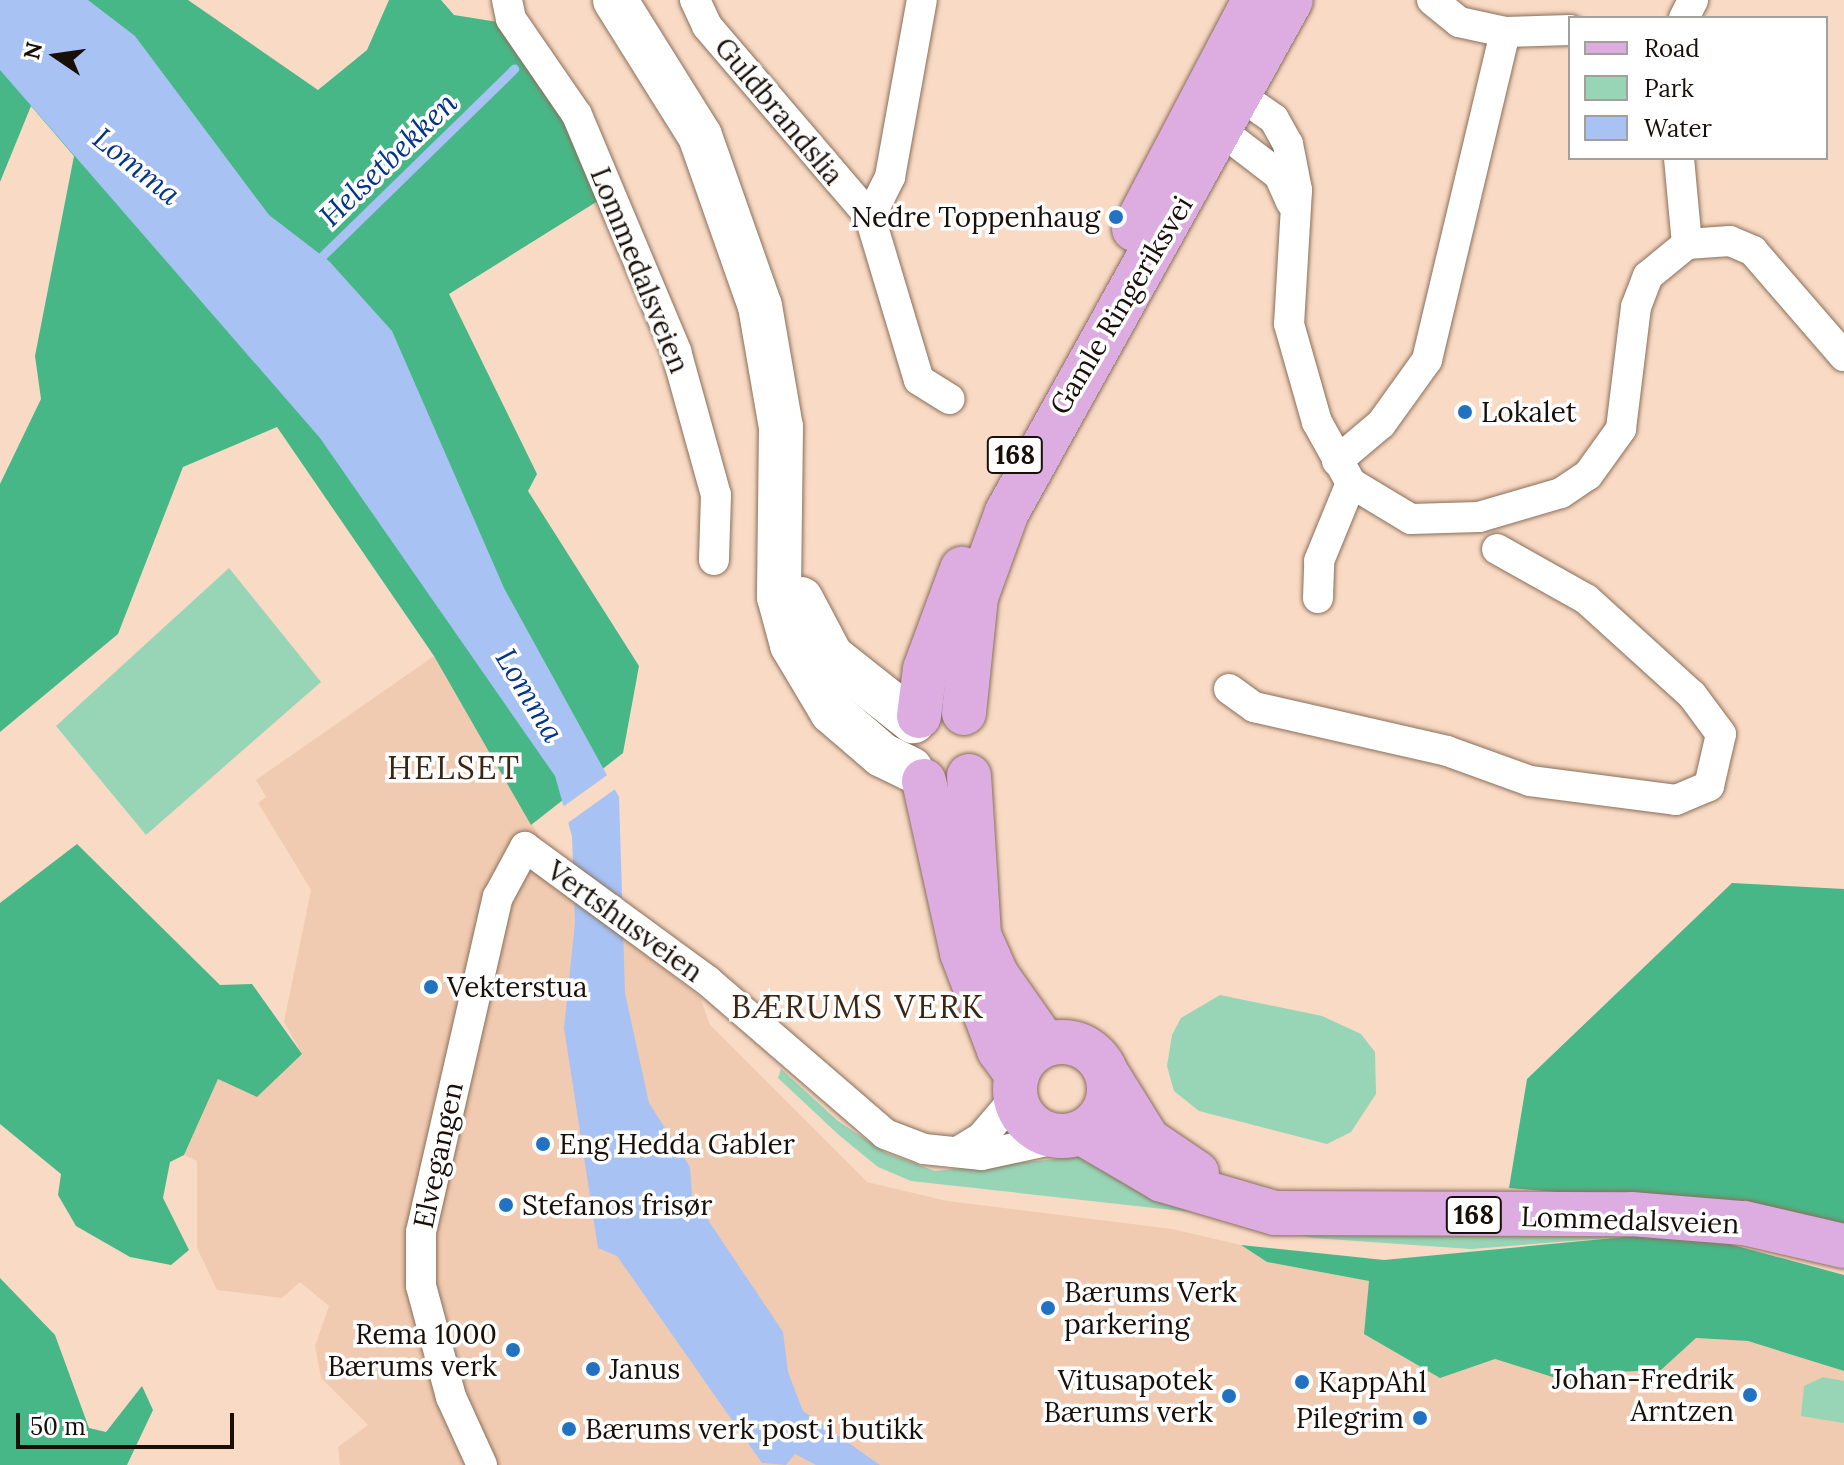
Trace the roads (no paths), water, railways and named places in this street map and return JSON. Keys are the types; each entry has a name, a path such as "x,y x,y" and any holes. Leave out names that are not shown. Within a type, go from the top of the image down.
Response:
{"main road":[{"path":"615,0 700,136 746,256 773,361 783,548 779,597 801,667 857,735 917,775 947,785 969,776"},
{"name":"Gamle Ringeriksvei","path":"964,713 976,597 1001,525 1060,406 1222,110 1254,0"},
{"name":"Gamle Ringeriksvei","path":"916,718 937,634 1007,470 1291,0"},
{"path":"783,548 807,619 831,656 916,718 933,708 964,713"},
{"name":"168","path":"964,713 983,744 969,776 979,935 996,974 1026,1072 1025,1119 1073,1135"},
{"name":"168","path":"916,718 905,736 962,953 999,1050 1026,1072"},
{"name":"168","path":"1026,1072 1084,1046 1109,1077"},
{"path":"1073,1135 1105,1110 1109,1077"},
{"name":"Lommedalsveien","path":"1109,1077 1124,1109 1163,1154 1216,1181 1317,1212"},
{"name":"Lommedalsveien","path":"1073,1135 1188,1190 1275,1213 1674,1217 1744,1223 1844,1246"}],"street":[{"name":"Lommedalsveien","path":"507,0 511,19 577,115 676,351 716,495 714,560"},
{"name":"Guldbrandslia","path":"695,0 707,26 870,217 919,380 950,399"},
{"name":"Guldbrandslia","path":"870,217 890,177 922,0"},
{"path":"1432,0 1459,22 1505,32 1568,30"},
{"path":"1318,598 1319,561 1344,472 1427,360 1505,32"},
{"path":"1222,110 1279,175 1291,202 1289,324 1317,422 1344,472 1411,519 1452,520 1561,493 1588,475 1621,429 1636,307 1648,276 1687,244 1730,241 1753,251 1844,356"},
{"path":"1222,110 1274,119 1288,144 1297,190 1291,202"},
{"path":"1679,160 1687,244"},
{"path":"1229,689 1254,707 1447,751 1530,781 1676,800 1709,786 1721,734 1692,695 1586,599 1497,549"},
{"name":"Vertshusveien","path":"525,847 554,872 633,925 744,1010 851,1110 924,1149 1010,1153 1073,1135"},
{"name":"Elvegangen","path":"482,1465 451,1397 421,1286 421,1232 496,907 525,847"},
{"path":"959,1151 981,1138 1026,1072"}],"water":[{"name":"Lomma","path":"0,0 88,0 135,36 269,215 329,261 392,331 504,588 619,797 625,993 649,1103 690,1167 692,1196 783,1332 788,1372 803,1411 880,1465 816,1465 795,1454 786,1465 762,1463 617,1256 598,1248 564,1028 575,923 572,836 555,776 320,438 0,70"}],"waterway":[{"name":"Helsetbekken","path":"316,262 514,69"}],"place":[{"name":"Nedre Toppenhaug","path":"1116,217"},
{"name":"Lokalet","path":"1465,412"},
{"name":"Vekterstua","path":"431,987"},
{"name":"Eng Hedda Gabler","path":"543,1144"},
{"name":"Stefanos frisør","path":"506,1205"},
{"name":"Bærums Verk parkering","path":"1048,1308"},
{"name":"Rema 1000 Bærums verk","path":"513,1350"},
{"name":"Janus","path":"593,1369"},
{"name":"KappAhl","path":"1302,1382"},
{"name":"Johan-Fredrik Arntzen","path":"1750,1395"},
{"name":"Vitusapotek Bærums verk","path":"1229,1396"},
{"name":"Pilegrim","path":"1420,1418"},
{"name":"Bærums verk post i butikk","path":"569,1429"}],"district":[{"name":"HELSET","path":"454,768"},
{"name":"BÆRUMS VERK","path":"858,1007"}]}
